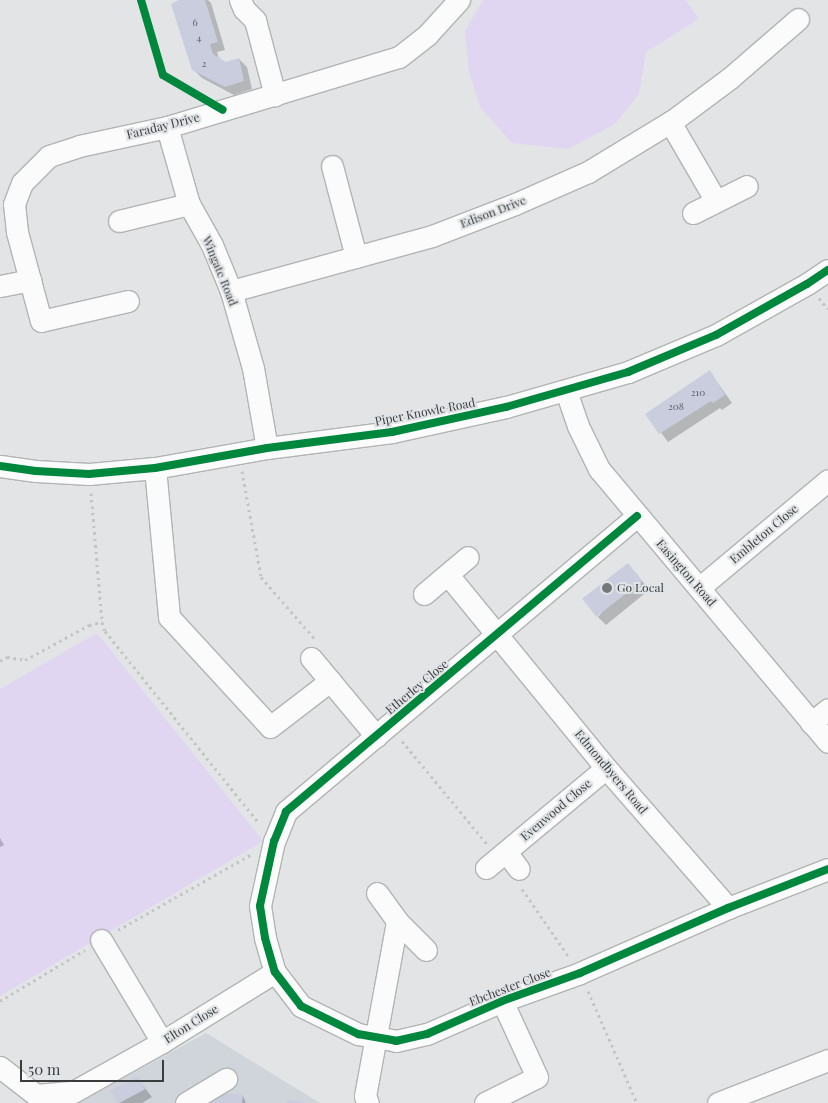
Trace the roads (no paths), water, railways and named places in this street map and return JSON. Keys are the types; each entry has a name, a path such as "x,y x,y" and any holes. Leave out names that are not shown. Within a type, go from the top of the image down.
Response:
{"street":[{"path":"240,0 244,9 255,20 275,95"},
{"name":"Faraday Drive","path":"128,301 42,321 17,232 14,204 22,183 49,156 79,146 167,127 400,57 428,34 459,0"},
{"name":"Edison Drive","path":"231,290 432,236 515,204 588,172 670,122 730,78 798,19"},
{"path":"670,122 716,202"},
{"name":"Wingate Road","path":"167,127 189,204 212,245 231,290 253,368 267,448"},
{"path":"332,166 356,257"},
{"path":"693,213 747,186"},
{"path":"119,221 189,204"},
{"name":"Piper Knowle Road","path":"0,466 36,471 89,474 155,468 267,448 392,432 566,391 628,372 716,335 807,284 828,270"},
{"path":"0,286 30,280"},
{"name":"Easington Road","path":"566,391 578,426 599,469 828,742"},
{"path":"155,468 169,617 270,728 330,681"},
{"name":"Embleton Close","path":"699,588 828,480"},
{"name":"Etherley Close","path":"260,906 274,841 286,812 637,516"},
{"path":"424,594 468,557"},
{"name":"Edmondbyers Road","path":"448,575 606,768 728,908"},
{"path":"311,658 330,681 382,730"},
{"path":"811,723 828,709"},
{"name":"Evenwood Close","path":"519,869 497,859 606,768"},
{"name":"Ebchester Close","path":"260,906 265,938 275,972 301,1006 358,1034 396,1041 427,1034 580,972 728,908 828,869"},
{"path":"377,893 397,921 426,950"},
{"path":"368,1103 365,1096 397,921"},
{"path":"102,940 162,1042"},
{"name":"Elton Close","path":"0,1067 36,1094 73,1092 162,1042 275,972"},
{"path":"485,1103 537,1077 502,1002"},
{"path":"718,1103 828,1060"},
{"path":"186,1103 226,1079"}],"place":[{"name":"Go Local","path":"607,588"}]}
